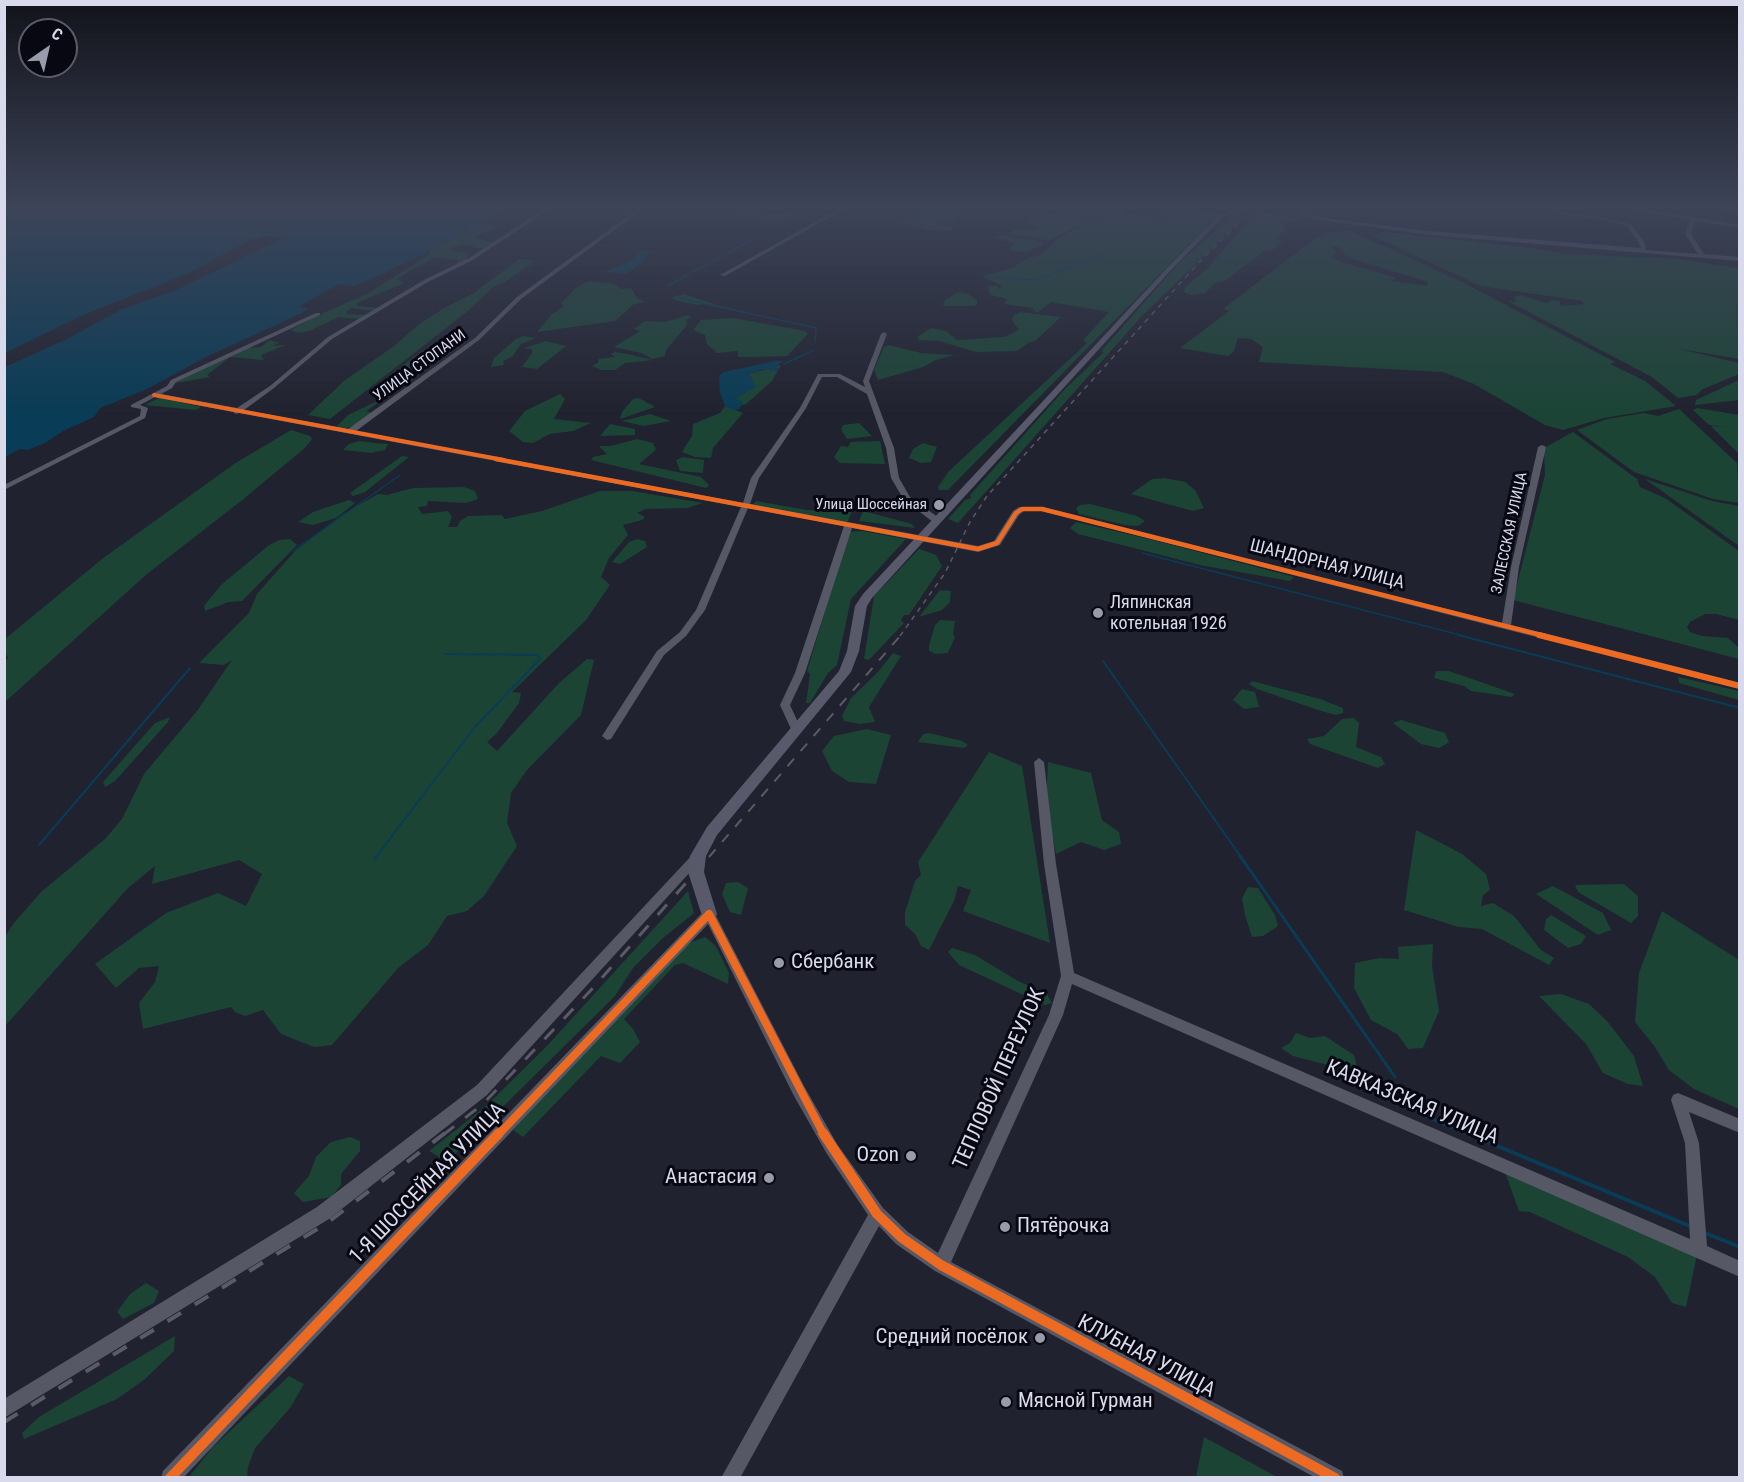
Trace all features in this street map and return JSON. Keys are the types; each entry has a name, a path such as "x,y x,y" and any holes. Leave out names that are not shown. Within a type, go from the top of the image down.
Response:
{"main road":[{"path":"710,914 696,872 698,856 712,831 845,672 853,651 861,606 867,596 1162,276"}],"street":[{"path":"236,412 272,387 330,338 436,276"},
{"name":"УЛИЦА СТОПАНИ","path":"349,432 477,339 498,316 548,276"},
{"path":"4,488 142,417 145,408 133,406 200,367 267,340 318,314"},
{"path":"884,334 866,381 869,392 890,448 895,478 907,498 936,520"},
{"path":"607,736 660,653 683,634 700,610 745,507 754,478 803,408 820,375 838,375 869,392"},
{"name":"ШАНДОРНАЯ УЛИЦА","path":"154,395 745,507 921,537 959,546 986,548 997,543 1016,513 1030,508 1042,509 1740,686"},
{"name":"ЗАЛЕССКАЯ УЛИЦА","path":"1506,626 1515,567 1542,447"},
{"path":"797,731 785,705 800,673 849,525"},
{"name":"ТЕПЛОВОЙ ПЕРЕУЛОК","path":"941,1265 1056,1015 1068,976 1050,864 1039,762"},
{"path":"4,1409 322,1213 482,1090 698,856"},
{"name":"КЛУБНАЯ УЛИЦА","path":"710,914 799,1091 848,1175 877,1214 902,1238 941,1265 1335,1478"},
{"name":"1-Я ШОССЕЙНАЯ УЛИЦА","path":"170,1478 710,914"},
{"name":"КАВКАЗСКАЯ УЛИЦА","path":"1068,976 1699,1246 1740,1269"},
{"path":"1699,1246 1692,1143 1678,1100 1740,1126"},
{"path":"730,1478 877,1214"}],"green space":[{"path":"395,276 401,276 397,279 404,283 357,303 358,306 379,308 375,311 351,308 347,311 347,314 368,315 359,319 339,317 309,331 298,333 291,330 323,313 367,294"},
{"path":"496,276 513,276 493,287 469,310 330,419 308,415 344,381 394,346 418,325 444,308 474,293"},
{"path":"982,276 1158,276 948,490 939,490 938,487 949,471 1087,343 1083,340 1109,312 1051,302 1037,313 1032,308 1004,304 1008,299 990,295 988,286 998,286 998,290 1002,286"},
{"path":"1167,276 1183,276 1141,317 958,523 948,519 965,500 971,498 970,495 1064,390 1103,353 1102,350"},
{"path":"1198,276 1231,276 1225,281 1215,283 1205,293 1191,295 1184,292 1185,287"},
{"path":"1266,276 1391,276 1397,278 1391,281 1427,286 1428,282 1409,276 1449,276 1615,362 1610,364 1645,381 1676,406 1604,418 1563,430 1545,425 1474,384 1443,372 1259,362 1263,347 1251,339 1238,338 1234,351 1228,356 1180,348 1229,311 1223,309"},
{"path":"1460,276 1739,276 1739,359 1675,348 1739,363 1739,374 1701,390 1697,395 1678,398 1652,377 1508,301 1516,302 1514,297 1521,295 1546,303 1552,300 1559,301 1561,306 1584,304 1582,301 1481,286"},
{"path":"589,281 614,284 622,289 631,288 637,298 645,302 634,304 615,321 537,332 551,315 564,306 561,303 576,288"},
{"path":"958,292 968,294 977,300 977,304 974,306 943,306 945,300"},
{"path":"684,294 720,306 760,315 704,304 697,305 674,300 672,297"},
{"path":"1021,312 1061,317 1035,341 1017,351 976,352 939,341 919,340 917,337 931,328 946,331 957,340 1004,337 1019,330 1012,320 1014,315"},
{"path":"688,315 691,317 686,320 687,325 666,350 665,356 652,359 641,353 614,347 640,331 634,329 645,321 665,322"},
{"path":"733,318 805,331 808,334 787,356 738,357 738,351 717,353 707,344 705,335 693,330 701,320"},
{"path":"523,336 536,338 521,344 512,357 503,361 504,365 491,367 494,358 516,339"},
{"path":"270,340 279,343 272,346 286,345 261,355 264,360 230,357 207,375 210,377 176,383 175,381 247,348 261,347"},
{"path":"546,341 566,346 537,369 522,367 532,353 532,349 524,348"},
{"path":"437,343 443,343 406,377 415,378 406,385 392,391 388,390 392,386 380,385 415,356"},
{"path":"889,345 921,353 954,355 878,380 874,370 884,347"},
{"path":"615,352 653,360 625,363 615,370 601,370 592,366 599,362 598,359 615,357 611,354"},
{"path":"781,365 772,381 746,404 742,405 735,398 755,387 749,374"},
{"path":"1739,380 1739,400 1695,405 1696,400"},
{"path":"560,394 565,399 554,419 591,423 573,431 550,434 533,443 523,442 509,431 525,411"},
{"path":"159,398 201,407 196,410 145,405"},
{"path":"639,398 655,407 620,419 622,412 633,399"},
{"path":"375,402 378,403 366,411 373,413 363,422 344,429 336,427 348,415"},
{"path":"725,406 743,413 713,448 711,458 695,457 682,452 692,436 693,424 720,413"},
{"path":"1697,408 1739,415 1739,454 1711,426 1726,427 1709,425 1693,410"},
{"path":"1679,409 1737,463 1739,503 1713,499 1634,472 1577,430 1607,419 1644,413 1658,416"},
{"path":"650,414 671,421 643,426 622,421"},
{"path":"859,423 872,436 847,439 841,429 843,425"},
{"path":"610,424 635,429 635,435 600,436"},
{"path":"291,430 310,436 312,439 305,448 241,501 147,574 5,702 5,661 8,658 5,652 5,639 102,559 234,464"},
{"path":"1573,432 1637,479 1640,487 1665,498 1739,551 1739,620 1716,614 1705,614 1690,622 1687,627 1690,632 1702,636 1728,638 1739,648 1739,659 1513,600 1545,475 1544,448"},
{"path":"637,439 653,443 656,450 639,464 701,477 709,485 706,488 591,460 593,457 607,454 599,446 611,446"},
{"path":"359,441 388,444 385,450 371,453 343,450 349,444"},
{"path":"880,441 885,464 840,463 834,457 841,446 848,447 851,442"},
{"path":"923,443 937,447 931,462 921,463 909,458 913,449"},
{"path":"402,456 409,457 365,492 353,496 350,493"},
{"path":"683,457 704,460 703,473 680,471 676,460"},
{"path":"1165,478 1185,482 1195,490 1204,508 1193,511 1131,494 1152,479"},
{"path":"1645,479 1712,501 1739,506 1739,546"},
{"path":"464,487 475,491 478,499 466,503 428,501 427,506 418,507 422,514 448,511 452,517 448,527 457,527 460,521 468,516 501,515 505,519 542,511 600,491 632,491 703,503 687,508 646,509 637,513 645,517 642,520 623,525 628,535 609,558 601,577 610,585 586,620 512,692 521,693 519,703 497,733 487,742 497,751 559,683 587,659 594,660 581,715 527,770 511,793 507,823 517,846 484,896 467,911 447,916 428,945 398,968 332,1045 314,1047 281,1034 263,1010 245,1016 235,1012 231,1007 143,1029 139,1003 155,982 159,966 139,968 116,988 95,964 166,913 218,893 246,906 262,874 239,860 152,884 155,866 128,888 5,1026 4,938 41,892 105,839 122,819 144,774 197,711 232,660 224,665 199,663 249,613 257,594 295,551 343,514 378,494 387,495 413,488"},
{"path":"349,500 355,503 336,518 313,525 298,522 313,512"},
{"path":"756,501 807,510 852,511 847,523 752,506"},
{"path":"1090,504 1137,516 1145,521 1138,526 1125,525 1079,514 1076,508"},
{"path":"863,511 912,524 915,528 859,521"},
{"path":"1076,522 1294,577 1290,581 1200,565 1078,534 1070,528"},
{"path":"862,531 906,539 851,599 837,665 828,673 810,703 806,703 810,674 807,671 849,532"},
{"path":"290,539 297,545 242,601 229,602 205,611 204,606 221,585 268,546 279,540"},
{"path":"637,539 645,541 647,547 620,564 612,562 629,542"},
{"path":"919,549 936,555 942,566 909,615 904,615 901,620 904,623 869,660 864,659 874,596"},
{"path":"940,590 951,591 950,602 942,610 919,617"},
{"path":"940,620 955,621 953,634 955,637 948,653 936,654 929,651 929,645 935,625"},
{"path":"893,653 901,656 869,707 875,722 860,724 844,721 842,716 851,698 877,673"},
{"path":"1436,671 1449,671 1515,694 1512,697 1471,691 1464,686 1434,678"},
{"path":"1678,677 1739,691 1739,700 1679,683"},
{"path":"1252,681 1320,699 1343,708 1343,713 1336,715 1321,711 1257,689 1249,684"},
{"path":"1242,689 1255,692 1259,707 1244,709 1233,700"},
{"path":"170,717 115,781 105,787 103,782 155,723"},
{"path":"1354,718 1359,723 1356,747 1381,757 1385,764 1378,768 1310,744 1307,739 1324,736 1342,719"},
{"path":"1401,720 1445,733 1449,742 1439,748 1421,744 1393,723"},
{"path":"867,729 891,735 876,784 849,782 832,771 822,751 834,736"},
{"path":"929,733 962,741 968,745 964,748 918,742 923,734"},
{"path":"989,752 1022,766 1050,943 963,911 971,890 958,886 954,901 929,950 921,946 915,934 905,925 905,912 915,881 921,875 918,862"},
{"path":"1048,762 1091,773 1102,820 1119,832 1121,844 1104,850 1081,842 1056,854 1046,804"},
{"path":"1416,830 1462,854 1486,874 1490,890 1483,895 1481,906 1493,903 1514,916 1541,950 1554,958 1549,965 1482,929 1459,927 1404,910"},
{"path":"738,882 748,888 741,915 730,912 722,894 726,883"},
{"path":"1624,884 1638,896 1638,916 1631,923 1578,892 1575,885"},
{"path":"1553,886 1603,913 1611,930 1598,935 1536,894"},
{"path":"1248,887 1258,888 1275,915 1278,926 1263,936 1252,937 1245,915 1242,898"},
{"path":"688,891 694,913 663,938 633,968 615,996 447,1162 429,1151 485,1107 546,1047"},
{"path":"1662,911 1739,960 1739,1109 1694,1089 1669,1070 1655,1047 1635,1022 1639,973"},
{"path":"1551,915 1586,936 1581,944 1568,948 1544,930 1546,919"},
{"path":"705,937 716,946 729,973 728,984 683,963 675,965 624,1019 640,1042 620,1063 601,1056 523,1137 513,1130 689,943"},
{"path":"1433,944 1432,966 1439,1011 1423,1048 1408,1049 1397,1034 1371,1020 1354,988 1355,963 1380,958 1399,959 1398,947"},
{"path":"952,948 975,955 1018,981 1047,994 1052,1003 1045,1005 959,965 948,952"},
{"path":"1561,994 1589,1004 1607,1021 1634,1056 1643,1086 1628,1084 1603,1073 1586,1044 1539,996"},
{"path":"1296,1033 1310,1038 1325,1036 1354,1055 1359,1073 1293,1056 1281,1048 1290,1043"},
{"path":"350,1137 360,1141 360,1151 341,1174 341,1185 331,1197 303,1202 294,1193 309,1176 316,1157 331,1142"},
{"path":"1505,1172 1697,1255 1686,1307 1672,1303 1655,1277 1628,1257 1530,1212 1519,1211"},
{"path":"146,1283 159,1291 154,1303 123,1319 117,1312 130,1294"},
{"path":"175,1336 174,1351 145,1379 117,1399 24,1439 22,1433 39,1417"},
{"path":"289,1376 304,1384 290,1408 255,1448 247,1477 189,1477 212,1448"},
{"path":"1204,1437 1277,1477 1196,1477"}],"water":[{"path":"5,276 181,276 81,316 5,353"},
{"path":"205,276 377,276 355,286 339,284 299,306 309,309 206,357 147,389 100,408 94,417 63,431 45,443 28,450 20,449 5,457 5,367 67,339 120,310 176,290"},
{"path":"783,361 776,367 779,369 776,371 764,369 749,374 756,387 736,398 743,403 739,409 732,410 725,406 720,392 719,376 724,372"}],"waterway":[{"path":"667,286 685,276"},
{"path":"986,277 1035,280 1046,276"},
{"path":"674,297 816,328 815,342"},
{"path":"784,364 814,350"},
{"path":"293,551 400,475"},
{"path":"1142,553 1464,636"},
{"path":"1458,635 1740,708"},
{"path":"376,857 474,728 540,659 537,655 446,654"},
{"path":"1103,661 1241,857"},
{"path":"39,845 190,668"},
{"path":"1240,856 1395,1077"},
{"path":"1407,1094 1420,1114 1470,1135"},
{"path":"1466,1133 1692,1227"},
{"path":"1705,1233 1740,1247"}],"railway":[{"path":"900,636 945,573 970,522 987,496 1187,276"},
{"path":"709,857 901,635"},
{"path":"443,1135 483,1104 592,989 710,856"},
{"path":"4,1422 327,1223 445,1133"}],"cycle path":[{"path":"154,395 978,549 997,543 1016,513 1022,509 1042,509 1740,686"},
{"path":"170,1478 709,914 799,1091 832,1149 877,1214 902,1238 941,1265 1335,1478"}],"place":[{"name":"Улица Шоссейная","path":"939,505"},
{"name":"Ляпинская котельная 1926","path":"1098,613"},
{"name":"Сбербанк","path":"779,963"},
{"name":"Ozon","path":"911,1156"},
{"name":"Анастасия","path":"769,1178"},
{"name":"Пятёрочка","path":"1005,1227"},
{"name":"Средний посёлок","path":"1040,1338"},
{"name":"Мясной Гурман","path":"1006,1402"}]}
